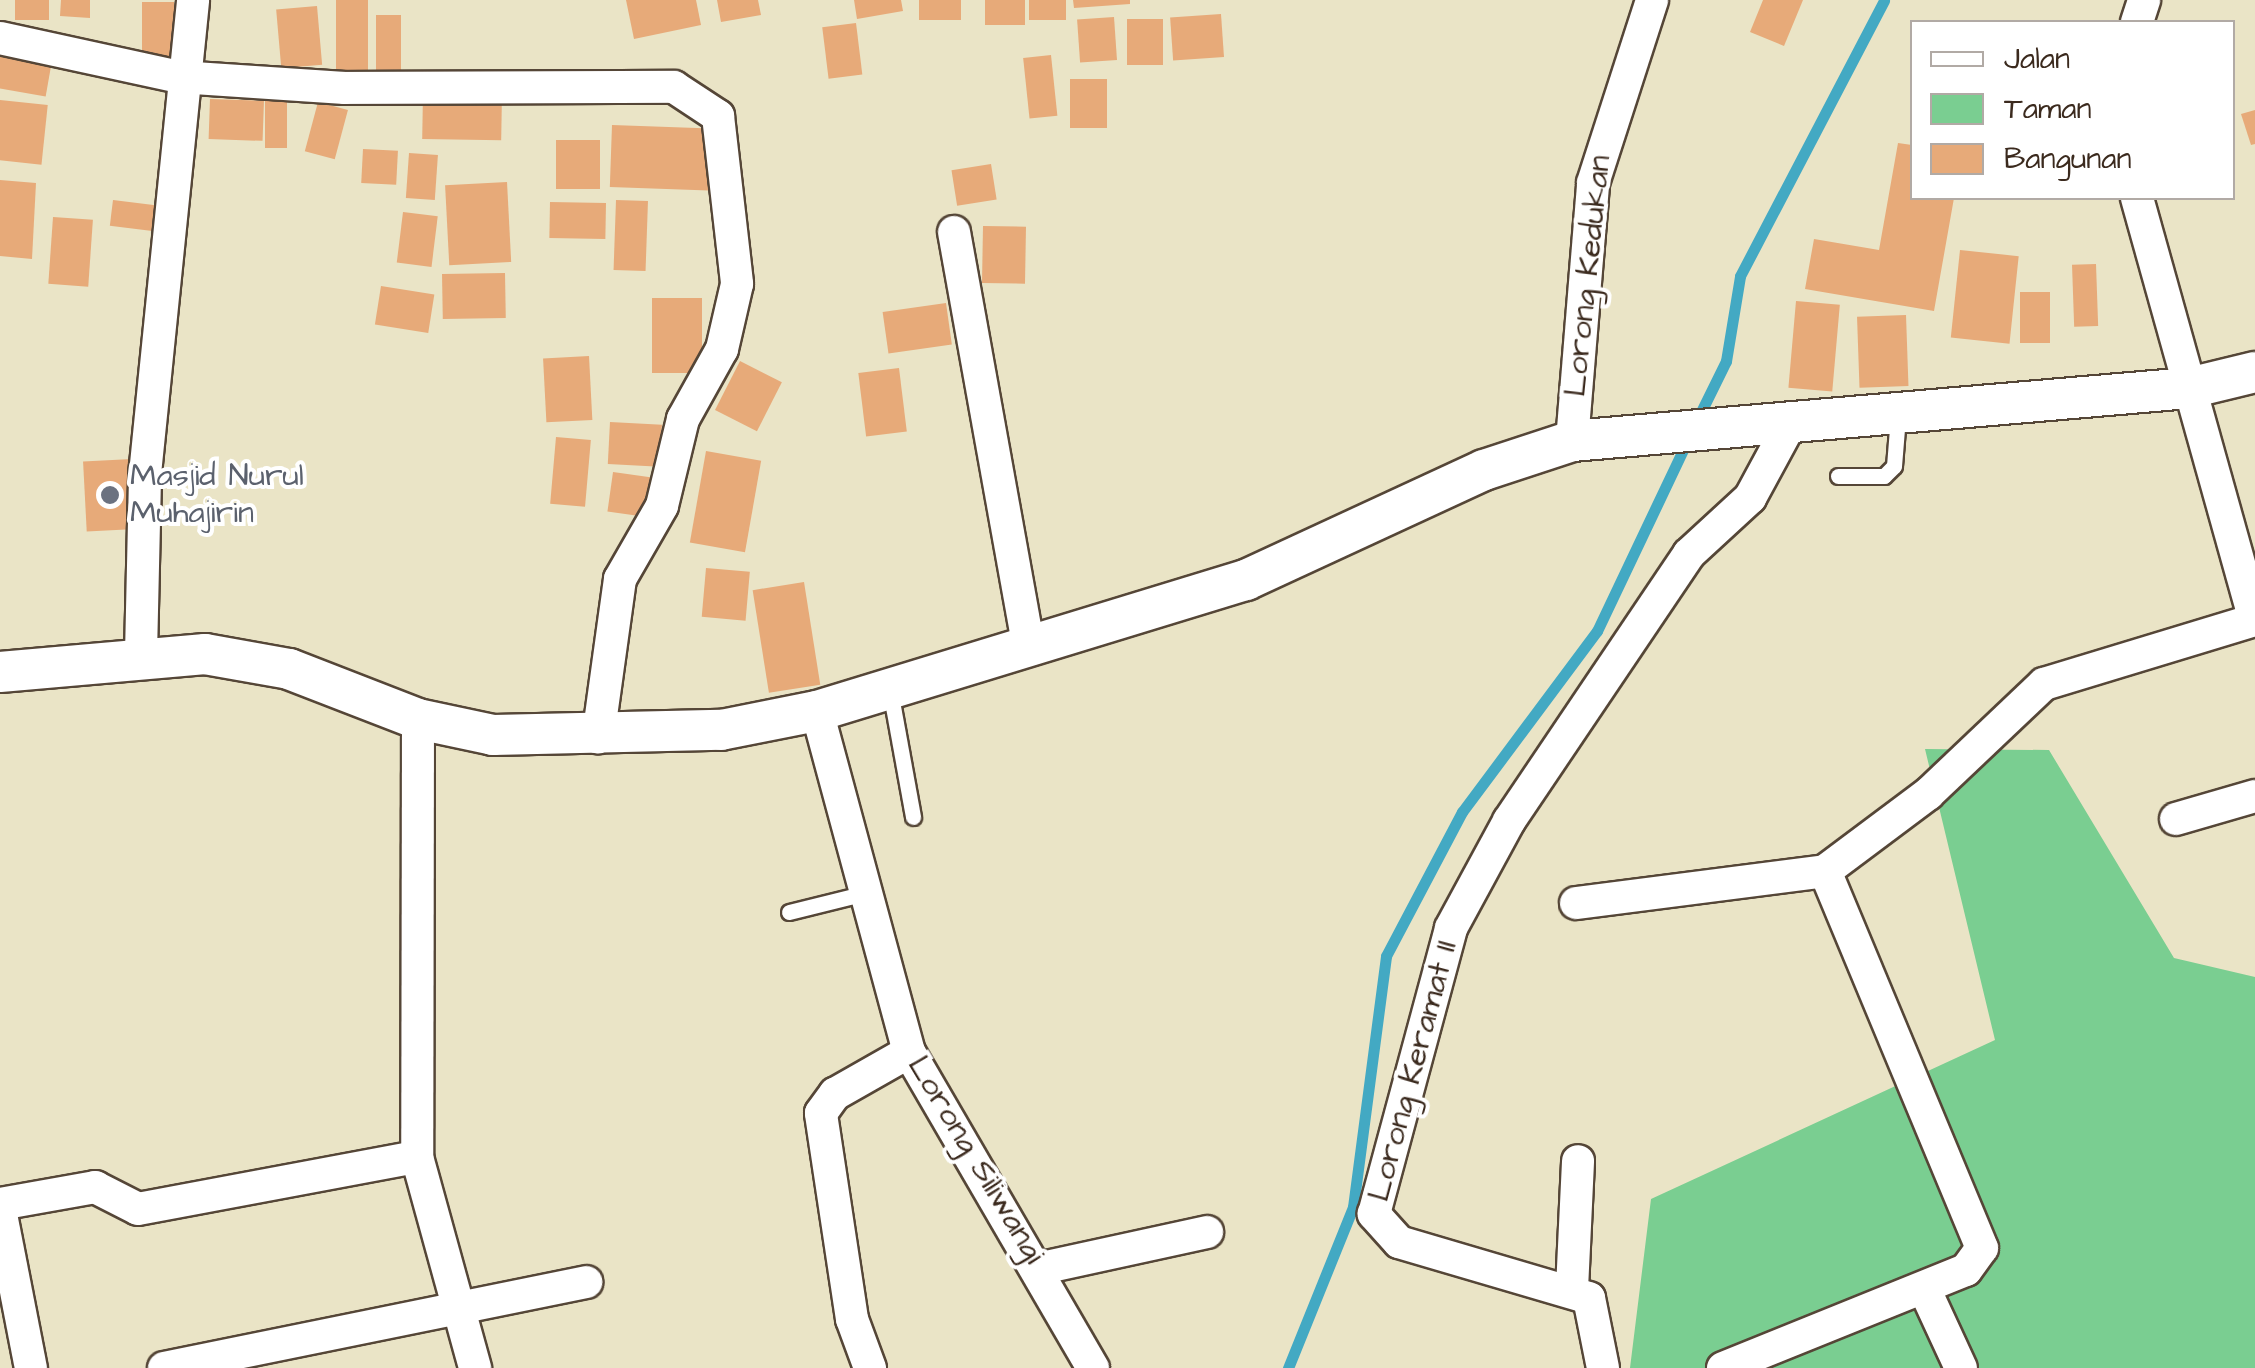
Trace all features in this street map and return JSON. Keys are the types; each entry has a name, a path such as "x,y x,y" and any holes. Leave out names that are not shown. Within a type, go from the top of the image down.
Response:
{"street":[{"path":"141,654 145,474 178,213 178,77 193,0"},
{"name":"Lorong Kedukan","path":"1572,441 1593,183 1652,0"},
{"path":"0,38 178,77 345,88 632,82 674,87 718,116 737,284 722,349 683,419 662,506 620,579 598,736"},
{"path":"1576,903 1824,871 1928,794 2044,684 2255,620 2138,200"},
{"path":"954,232 1029,649"},
{"path":"0,672 141,654 261,663 435,723 493,735 598,736 722,730 817,711 1246,580 1318,554 1484,470 1572,441 1617,434 1898,416 2189,388 2255,372"},
{"name":"Lorong Keramat II","path":"1572,1289 1399,1242 1377,1222 1429,987 1509,820 1689,554 1759,486 1790,424"},
{"name":"Lorong Siliwangi","path":"817,711 909,1052 1042,1268 1093,1368"},
{"path":"435,723 417,1157 455,1310 475,1368"},
{"path":"2176,818 2255,796"},
{"path":"1736,1366 1975,1263 1980,1239 1824,871"},
{"path":"870,1368 852,1319 821,1113 835,1094 909,1052"},
{"path":"32,1368 12,1328 0,1206 95,1188 138,1209 417,1157"},
{"path":"1578,1161 1572,1289 1592,1301 1603,1368"},
{"path":"1042,1268 1207,1232"},
{"path":"164,1368 586,1282"},
{"path":"1924,1288 1961,1368"}],"lane":[{"path":"1838,476 1884,476 1894,466 1898,416"},
{"path":"890,690 913,817"},
{"path":"789,912 866,893"}],"green space":[{"path":"1925,749 2049,750 2174,958 2255,977 2255,1368 1630,1368 1651,1199 1995,1040"}],"building":[{"path":"15,0 49,0 49,20 15,20"},
{"path":"61,0 90,0 90,18 60,16"},
{"path":"336,0 368,0 368,77 336,77"},
{"path":"626,0 696,0 701,25 634,39"},
{"path":"717,0 758,0 761,15 721,22"},
{"path":"854,0 901,0 903,11 857,19"},
{"path":"919,0 961,0 961,20 919,20"},
{"path":"985,0 1025,0 1025,25 985,25"},
{"path":"1029,0 1066,0 1066,20 1029,20"},
{"path":"1073,0 1130,0 1130,4 1074,8"},
{"path":"1763,0 1803,0 1784,46 1750,32"},
{"path":"142,2 174,2 174,58 142,58"},
{"path":"317,6 322,65 281,68 276,10"},
{"path":"1221,14 1224,57 1173,60 1170,18"},
{"path":"376,15 401,15 401,78 376,78"},
{"path":"1114,17 1117,60 1080,62 1077,20"},
{"path":"1127,19 1163,19 1163,65 1127,65"},
{"path":"856,23 862,75 829,79 822,27"},
{"path":"1051,55 1057,116 1030,119 1023,58"},
{"path":"0,56 51,65 46,97 0,88"},
{"path":"1070,79 1107,79 1107,128 1070,128"},
{"path":"423,93 502,94 501,140 422,139"},
{"path":"265,98 287,98 287,148 265,148"},
{"path":"210,99 264,101 263,141 209,139"},
{"path":"0,100 48,105 41,165 0,160"},
{"path":"318,102 348,110 335,159 305,151"},
{"path":"2255,110 2255,144 2251,145 2241,114"},
{"path":"612,125 711,128 709,190 610,187"},
{"path":"556,140 600,140 600,189 556,189"},
{"path":"1898,143 1910,145 1910,200 1954,200 1934,311 1805,289 1814,239 1879,250"},
{"path":"363,149 398,151 396,185 361,183"},
{"path":"409,153 438,155 435,200 406,198"},
{"path":"991,164 997,200 957,206 951,170"},
{"path":"0,180 36,183 32,259 0,256"},
{"path":"507,182 511,262 449,265 445,185"},
{"path":"113,200 170,207 166,233 110,226"},
{"path":"616,200 648,201 646,271 614,270"},
{"path":"550,202 606,203 605,239 549,238"},
{"path":"403,212 438,216 432,267 397,263"},
{"path":"53,217 93,220 88,287 48,284"},
{"path":"983,226 1026,227 1025,284 982,283"},
{"path":"1960,250 2019,256 2009,344 1951,338"},
{"path":"2096,264 2098,326 2074,327 2072,265"},
{"path":"505,273 506,318 443,319 442,274"},
{"path":"381,286 434,294 428,333 375,325"},
{"path":"2020,292 2050,292 2050,343 2020,343"},
{"path":"652,298 702,298 702,373 652,373"},
{"path":"1796,301 1840,305 1832,392 1788,388"},
{"path":"946,303 952,345 888,353 883,312"},
{"path":"1906,315 1908,386 1860,388 1857,317"},
{"path":"589,356 592,420 546,422 543,358"},
{"path":"740,361 782,382 757,431 715,410"},
{"path":"899,368 907,432 866,437 858,373"},
{"path":"610,422 662,425 660,467 608,464"},
{"path":"556,437 591,440 585,507 550,504"},
{"path":"706,451 761,461 745,552 690,543"},
{"name":"Masjid Nurul Muhajirin","path":"132,459 136,529 87,531 83,462"},
{"path":"613,472 656,478 650,518 607,512"},
{"path":"706,568 750,572 746,621 702,617"},
{"path":"804,582 820,685 769,693 753,590"}],"waterway":[{"path":"1696,422 1726,361 1740,276 1884,0"},
{"path":"1288,1368 1353,1207 1386,956 1462,812 1597,631 1688,439"}],"place":[{"name":"Masjid Nurul Muhajirin","path":"110,495"}]}
